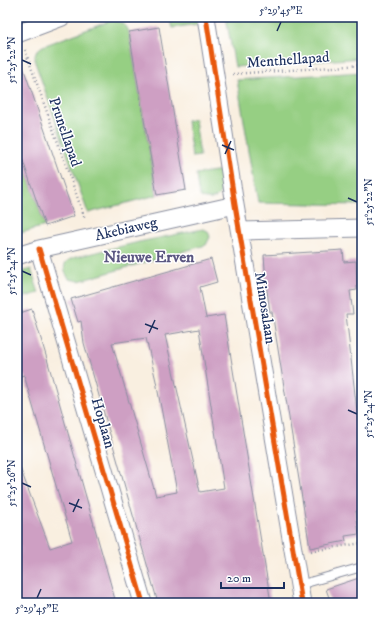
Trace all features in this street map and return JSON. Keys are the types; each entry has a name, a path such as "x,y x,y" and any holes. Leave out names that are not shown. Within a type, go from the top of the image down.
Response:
{"street":[{"name":"Mimosalaan","path":"206,17 235,205 241,231 302,603"},
{"path":"18,33 57,18"},
{"name":"Akebiaweg","path":"17,256 39,249 235,205"},
{"path":"241,231 362,228"},
{"name":"Hoplaan","path":"39,249 143,603"}],"lane":[{"path":"299,584 362,567"}],"path":[{"path":"294,554 362,543"}],"green space":[{"path":"169,17 197,17 198,24 172,28"},
{"path":"226,17 362,17 362,58 235,67"},
{"path":"113,20 123,24 129,32 157,195 88,213 35,62 35,57 36,52 43,46"},
{"path":"362,72 362,205 258,203 237,80"},
{"path":"195,119 200,156 192,157 187,121"},
{"path":"17,143 45,226 17,234"},
{"path":"222,170 223,179 220,193 213,199 202,198 198,191 196,174"},
{"path":"203,229 208,231 210,237 206,245 79,281 69,279 64,268 68,261 76,257"},
{"path":"31,269 39,293 17,299 17,273"}],"building":[{"path":"159,27 186,190 157,195 129,32"},
{"path":"17,58 20,58 74,216 45,226 17,143"},
{"path":"343,250 344,262 356,261 357,290 350,291 353,314 346,314 362,457 362,510 356,511 359,534 345,536 346,541 310,548 272,312 270,312 264,255"},
{"path":"211,259 217,282 200,287 206,318 224,315 271,603 158,603 84,343 81,321 78,322 71,299","holes":["199,329 224,488 200,492 165,335","146,338 156,381 177,492 156,496 112,343"]},
{"path":"32,309 116,603 17,603 17,465 19,465 50,548 72,541 24,375 17,377 17,314"},
{"path":"362,577 362,603 331,603 326,589"}],"cycle path":[{"path":"206,17 235,205 302,603"},
{"path":"39,249 143,603"}],"district":[{"name":"Nieuwe Erven","path":"149,257"}]}
